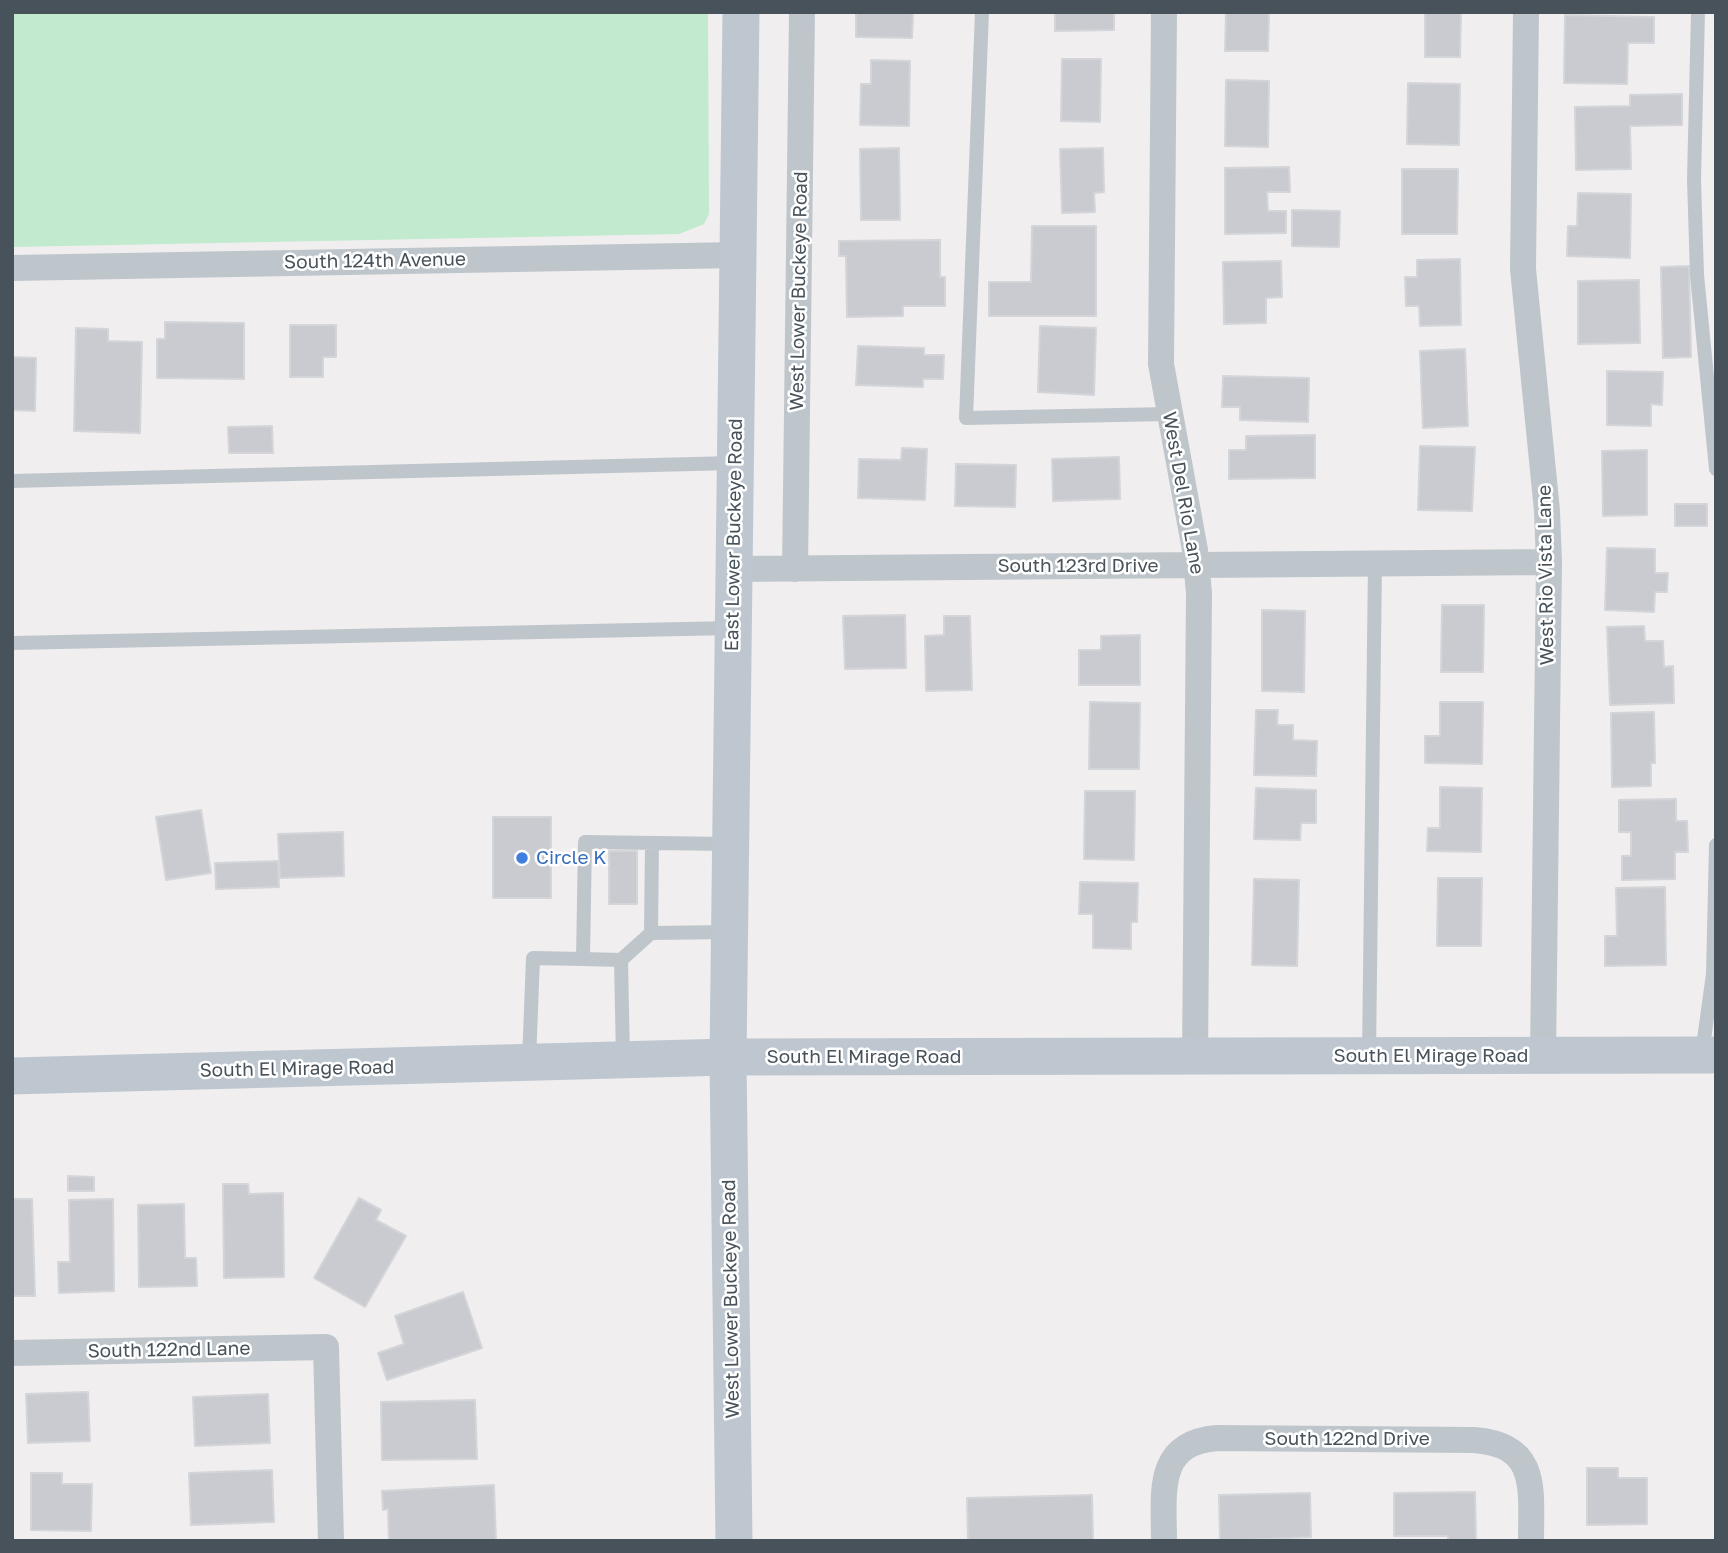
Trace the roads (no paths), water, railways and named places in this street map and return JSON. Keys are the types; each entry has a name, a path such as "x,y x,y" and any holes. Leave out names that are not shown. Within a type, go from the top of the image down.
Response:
{"main road":[{"name":"East Lower Buckeye Road","path":"728,1057 741,12"},
{"name":"South El Mirage Road","path":"12,1076 728,1057 1709,1055"},
{"name":"West Lower Buckeye Road","path":"728,1057 734,1541"}],"street":[{"name":"West Lower Buckeye Road","path":"795,569 802,12"},
{"name":"West Del Rio Lane","path":"1164,12 1160,338 1169,414 1197,565 1195,1057"},
{"name":"West Rio Vista Lane","path":"1526,12 1523,269 1549,562 1543,1056"},
{"name":"South 124th Avenue","path":"12,268 738,255"},
{"name":"South 123rd Drive","path":"733,569 1549,562"},
{"name":"South 122nd Lane","path":"12,1353 326,1347 331,1541"},
{"name":"South 122nd Drive","path":"1164,1541 1165,1482 1176,1452 1202,1439 1230,1438 1474,1440 1506,1446 1518,1454 1529,1482 1531,1541"}],"lane":[{"path":"982,12 966,418 1169,414"},
{"path":"1699,12 1694,179 1697,275 1716,469"},
{"path":"12,481 735,463"},
{"path":"1368,1056 1375,563"},
{"path":"12,643 732,628"},
{"path":"583,959 585,842 730,844"},
{"path":"651,933 652,843"},
{"path":"1709,1055 1716,845"},
{"path":"529,1063 533,958 621,960 651,933 729,932"},
{"path":"621,960 623,1059"}],"place":[{"name":"Circle K","path":"522,858"}]}
